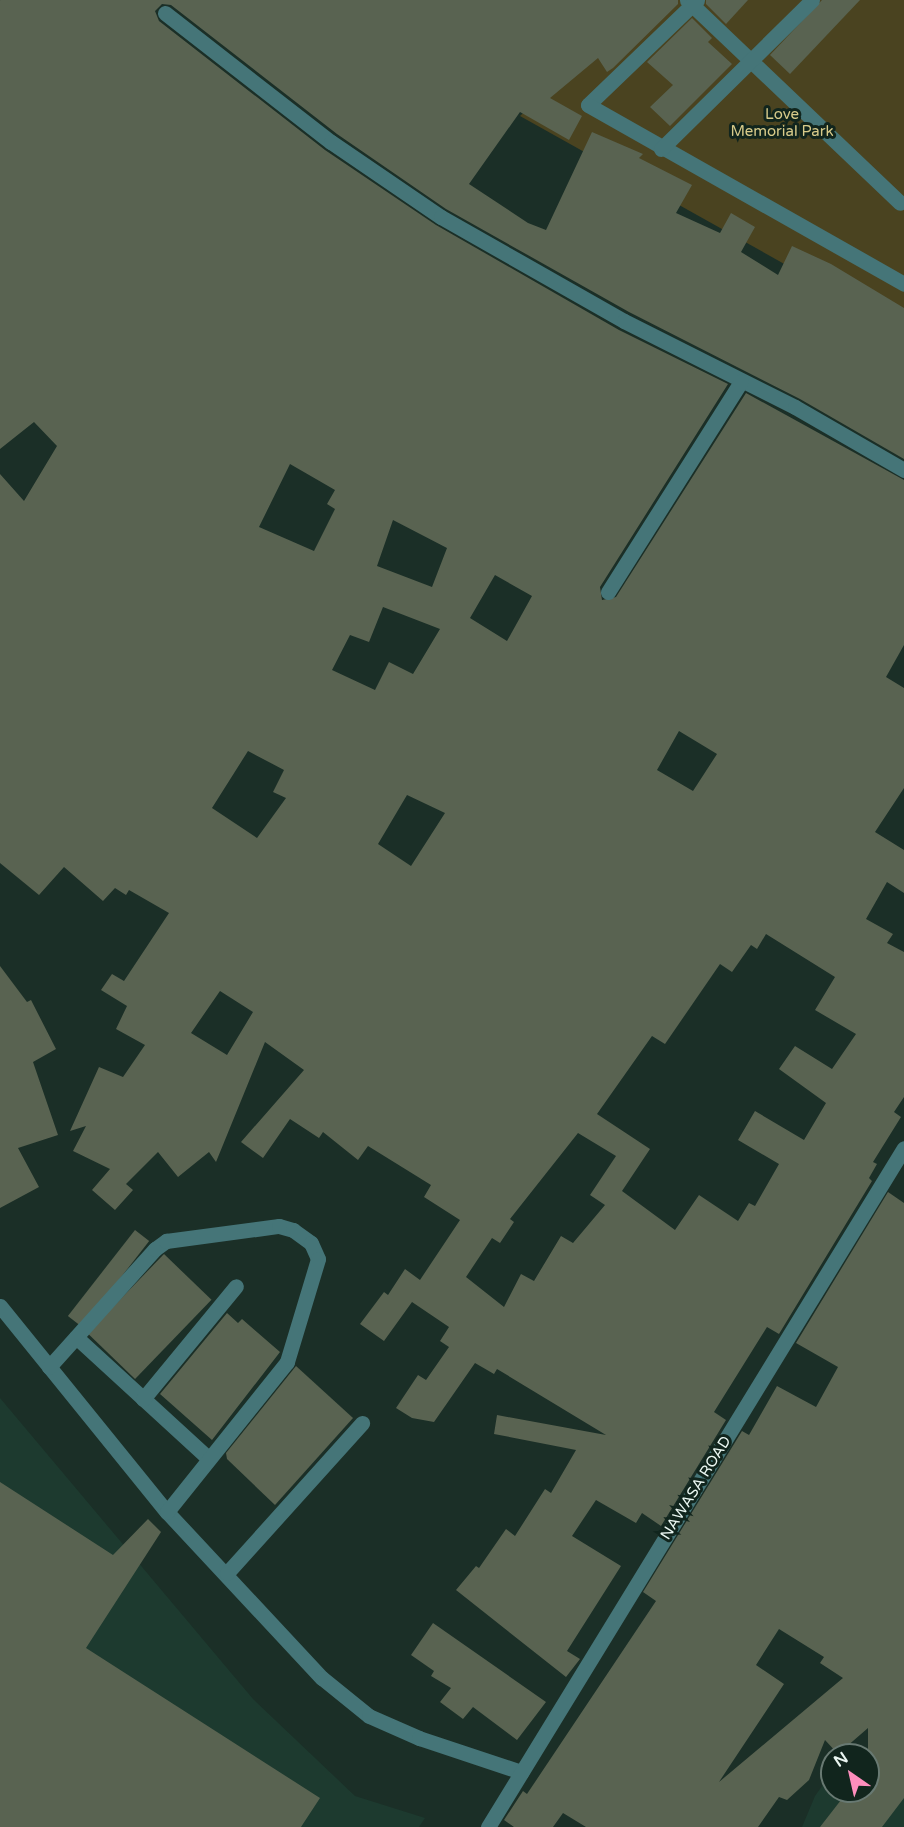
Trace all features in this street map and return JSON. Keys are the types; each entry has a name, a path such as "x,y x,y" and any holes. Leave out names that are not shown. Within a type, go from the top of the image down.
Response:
{"street":[{"path":"661,149 752,63 812,0"},
{"path":"900,203 752,63 692,2 588,105 661,149 904,284"},
{"path":"165,13 331,142 441,217 624,321 741,382 795,407 904,470"},
{"path":"608,592 741,382"},
{"name":"NAWASA ROAD","path":"488,1827 904,1148"},
{"path":"49,1367 154,1249 166,1241 279,1226 293,1230 311,1243 318,1259 290,1356 167,1512"},
{"path":"144,1399 236,1286"},
{"path":"0,1306 167,1512 322,1678 369,1716 419,1738 521,1772"},
{"path":"76,1337 209,1459"},
{"path":"226,1573 362,1423"}],"shaded area":[{"path":"0,1398 253,1699 355,1796 425,1818 419,1827 0,1827"},
{"path":"904,1712 904,1827 802,1827 820,1789 820,1803 880,1803 880,1743 875,1743"}],"green space":[{"name":"Love Memorial Park","path":"643,0 904,0 904,331 520,116"}],"building":[{"path":"0,0 678,0 678,4 613,68 607,72 598,58 550,98 582,116 569,140 520,112 469,184 528,223 546,230 592,132 643,154 639,158 692,185 676,213 720,233 731,213 755,227 741,252 778,275 792,246 831,264 904,308 904,459 800,399 629,312 446,209 337,134 171,5 162,4 155,11 159,21 325,150 436,225 619,330 728,384 600,587 602,600 616,597 746,393 904,480 904,645 886,677 904,688 904,788 875,832 904,850 904,893 887,882 866,919 893,934 887,943 904,952 904,1097 894,1112 901,1117 873,1162 877,1164 869,1178 872,1181 779,1334 767,1327 714,1412 726,1420 661,1526 642,1513 636,1523 596,1500 572,1536 621,1566 567,1651 580,1659 566,1677 456,1590 476,1566 479,1568 506,1529 515,1536 545,1489 551,1493 576,1450 494,1434 497,1415 606,1435 497,1369 494,1374 475,1363 434,1422 412,1418 396,1408 418,1375 426,1380 449,1347 440,1341 449,1327 412,1302 384,1341 360,1324 384,1292 388,1295 405,1269 420,1280 460,1220 424,1197 431,1185 368,1146 358,1160 323,1132 319,1138 290,1119 263,1158 241,1142 304,1070 265,1042 216,1162 209,1152 178,1177 158,1152 126,1184 133,1190 115,1210 92,1190 110,1169 73,1151 86,1126 70,1131 99,1067 123,1077 145,1045 116,1029 127,1006 101,990 112,974 124,981 169,913 129,890 126,895 115,888 103,901 64,867 39,895 0,863 0,474 24,501 57,446 34,422 0,449","holes":["290,464 335,490 327,504 335,509 314,551 259,527","393,520 447,548 432,587 377,566","495,575 532,596 507,641 470,618","383,607 440,629 413,674 389,662 375,690 332,670 350,635 369,642","679,731 717,754 693,791 657,770","248,751 284,770 273,792 286,798 257,838 212,808","407,795 445,813 411,866 378,844","766,934 835,977 815,1010 856,1034 832,1069 795,1046 779,1069 826,1103 804,1140 755,1111 738,1140 779,1164 755,1206 749,1203 738,1221 699,1195 675,1230 622,1191 650,1149 597,1114 652,1036 665,1044 720,964 732,972 751,945 757,949","220,991 253,1012 227,1055 191,1033","578,1133 616,1156 590,1195 605,1205 573,1243 561,1236 534,1281 521,1274 504,1307 466,1277 492,1238 500,1243 514,1222 510,1219"]},
{"path":"706,0 748,0 726,24 706,4"},
{"path":"822,0 860,0 790,74 770,55"},
{"path":"692,18 712,38 708,42 732,64 670,126 650,107 673,85 647,62"},
{"path":"0,966 27,1002 31,1000 56,1049 33,1062 58,1135 18,1148 39,1187 0,1208"},
{"path":"888,1192 904,1203 904,1798 882,1827 820,1827 839,1803 880,1803 880,1743 868,1743 868,1728 851,1743 828,1743 825,1740 824,1743 820,1743 820,1752 809,1780 787,1800 779,1797 758,1827 586,1827 563,1813 553,1827 514,1827 504,1820 523,1791 527,1794 656,1601 643,1592 742,1431 749,1435 777,1386 816,1407 838,1367 796,1343","holes":["779,1629 824,1657 820,1663 843,1678 719,1782 784,1684 756,1665"]},
{"path":"135,1230 149,1241 82,1327 68,1316"},
{"path":"164,1254 211,1300 135,1379 88,1333"},
{"path":"227,1313 238,1323 242,1319 280,1352 212,1440 160,1394"},
{"path":"296,1366 353,1418 275,1505 227,1459 226,1453"},
{"path":"0,1482 113,1555 148,1519 161,1532 86,1648 320,1798 301,1827 0,1827"},
{"path":"433,1623 546,1702 517,1740 473,1707 463,1719 440,1702 451,1688 431,1676 434,1671 411,1655"}]}
